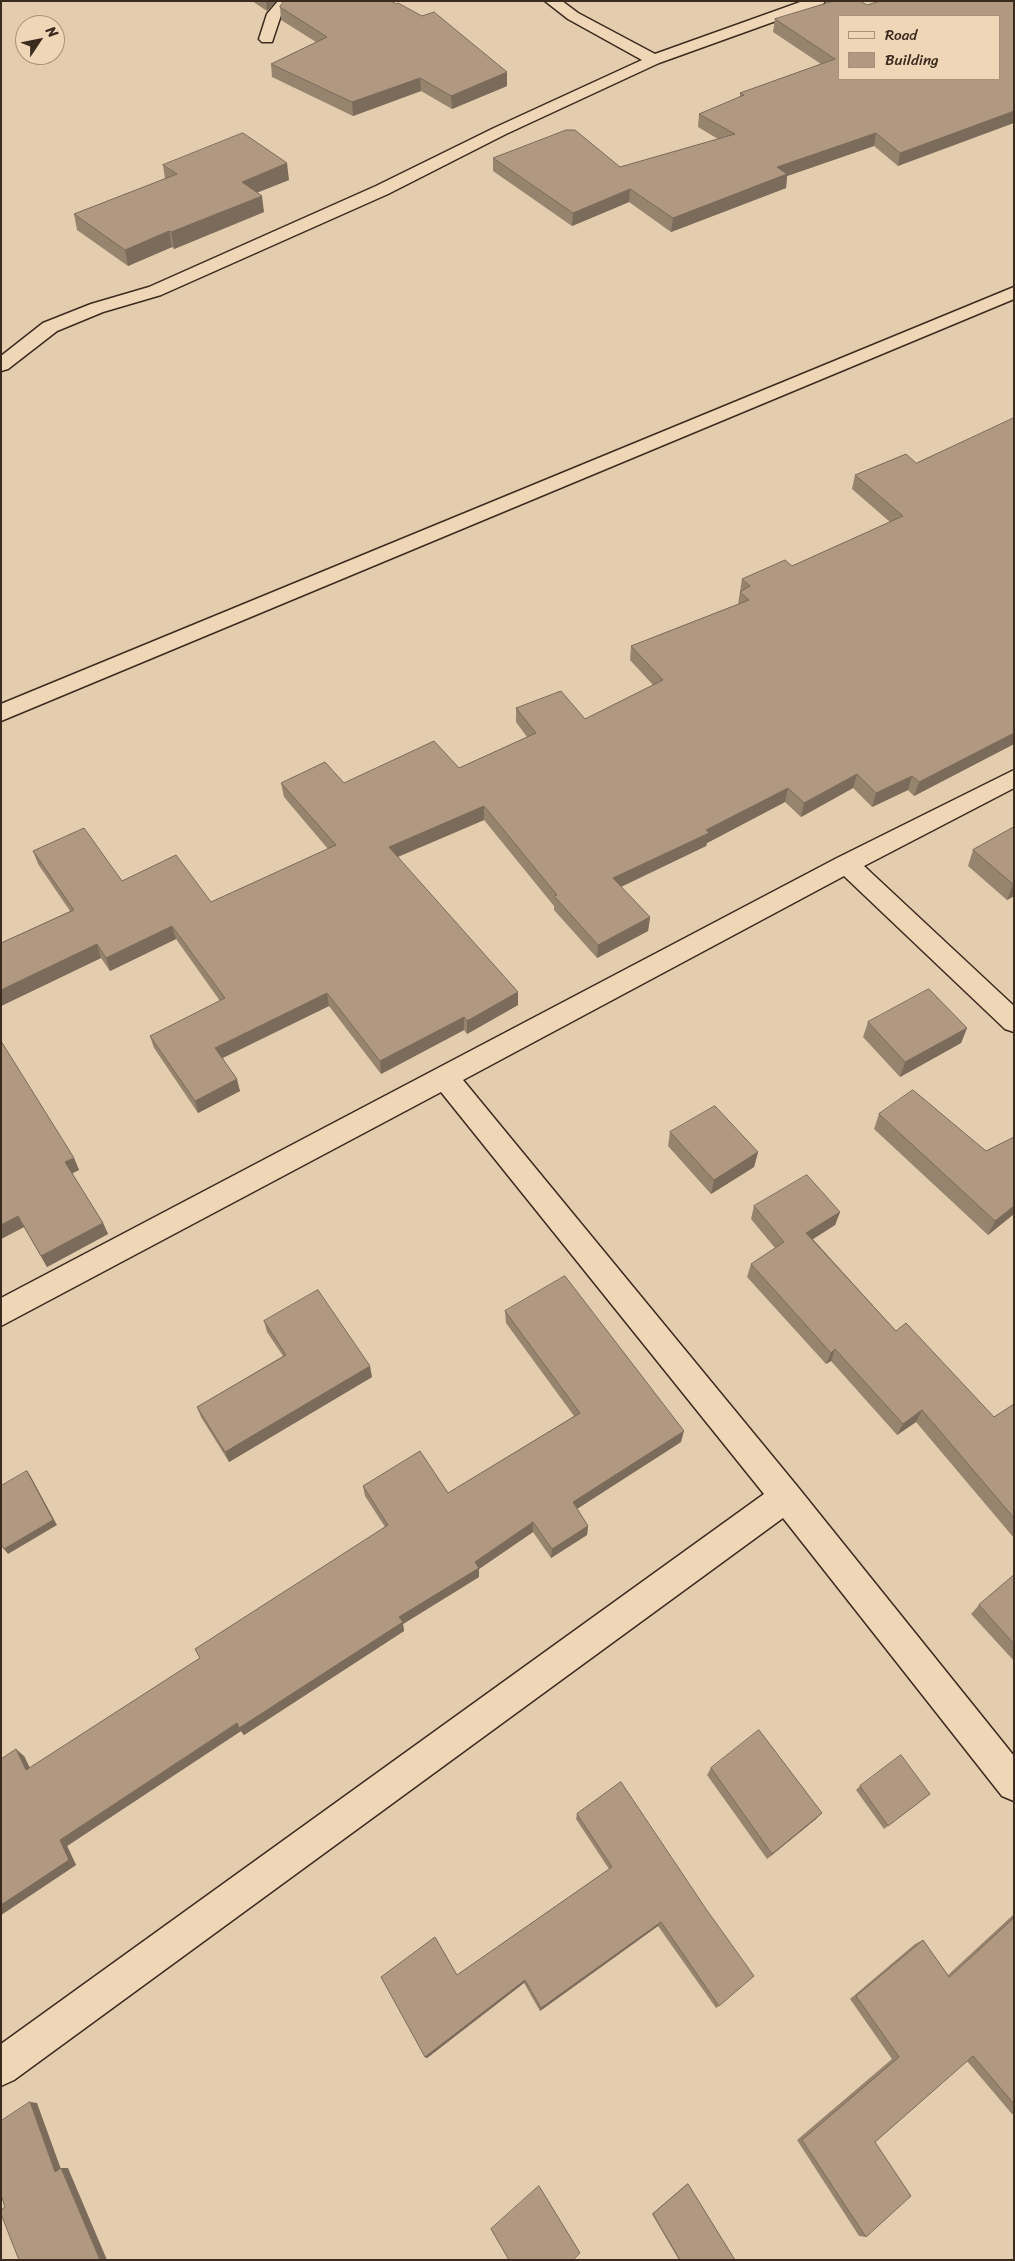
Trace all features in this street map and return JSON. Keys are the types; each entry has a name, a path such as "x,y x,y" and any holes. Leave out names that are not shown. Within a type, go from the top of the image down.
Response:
{"street":[{"path":"267,39 274,14 286,1"},
{"path":"552,1 573,16 654,60"},
{"path":"1,365 50,327 97,308 164,287 382,190 500,131 654,60 818,1"},
{"path":"1,713 1014,292"},
{"path":"1,1313 846,864 1014,778"},
{"path":"846,864 1014,1022"},
{"path":"445,1077 786,1497 1014,1784"},
{"path":"1,2068 786,1497"}],"building":[{"path":"284,1 391,1 422,16 434,12 507,72 451,96 420,78 352,102 271,64 327,37 280,7"},
{"path":"834,1 860,1 867,5 880,1 1014,1 1014,111 900,153 876,133 777,167 787,174 673,218 630,189 573,213 493,158 566,130 575,130 620,167 735,134 699,114 744,95 740,93 835,59 775,19"},
{"path":"243,133 287,163 242,182 262,196 171,232 169,231 125,250 74,214 177,174 163,165"},
{"path":"1014,418 1014,733 919,782 912,776 876,793 857,774 804,803 788,788 706,830 709,833 613,878 650,917 598,945 554,896 557,895 484,806 389,847 518,992 467,1021 464,1017 380,1061 327,993 215,1048 237,1079 195,1101 150,1036 225,998 172,926 106,958 97,944 1,990 1,943 74,910 33,851 84,828 122,881 176,855 211,902 336,845 281,783 325,762 344,783 434,741 459,768 536,733 516,708 561,691 585,719 663,680 631,646 749,600 740,592 750,586 742,579 785,560 792,566 903,516 855,475 906,454 916,463"},
{"path":"1014,827 1014,884 1013,884 973,850"},
{"path":"929,989 967,1028 905,1062 868,1022"},
{"path":"1,1041 74,1158 65,1162 103,1223 41,1256 18,1216 1,1225"},
{"path":"913,1090 986,1151 1014,1137 1014,1206 995,1221 879,1114"},
{"path":"715,1106 758,1152 714,1180 670,1132"},
{"path":"807,1175 840,1212 806,1233 896,1331 906,1323 994,1417 1014,1404 1014,1518 922,1410 903,1424 835,1349 831,1353 751,1264 784,1242 754,1206"},
{"path":"565,1276 684,1431 573,1502 588,1526 552,1549 533,1522 475,1562 479,1568 399,1617 403,1622 239,1728 237,1723 60,1840 69,1860 1,1905 1,1759 16,1749 26,1770 200,1658 195,1649 388,1525 363,1486 420,1451 448,1493 580,1413 505,1311"},
{"path":"318,1290 370,1366 225,1452 197,1407 286,1355 264,1321"},
{"path":"27,1471 53,1520 4,1549 1,1544 1,1486"},
{"path":"1014,1575 1014,1644 979,1605"},
{"path":"759,1730 822,1813 772,1854 711,1768"},
{"path":"901,1755 930,1794 888,1826 860,1786"},
{"path":"621,1782 706,1909 754,1976 719,2006 661,1922 541,2008 525,1980 425,2057 381,1977 435,1937 457,1975 612,1867 577,1814"},
{"path":"1014,1918 1014,2104 973,2056 875,2142 911,2196 866,2237 802,2140 899,2057 856,1996 923,1940 949,1977"},
{"path":"30,2102 55,2172 61,2168 100,2260 19,2260 1,2214 1,2210 5,2207 1,2195 1,2121"},
{"path":"688,2184 735,2260 680,2260 653,2214"},
{"path":"539,2186 580,2253 573,2260 509,2260 491,2229"}]}
